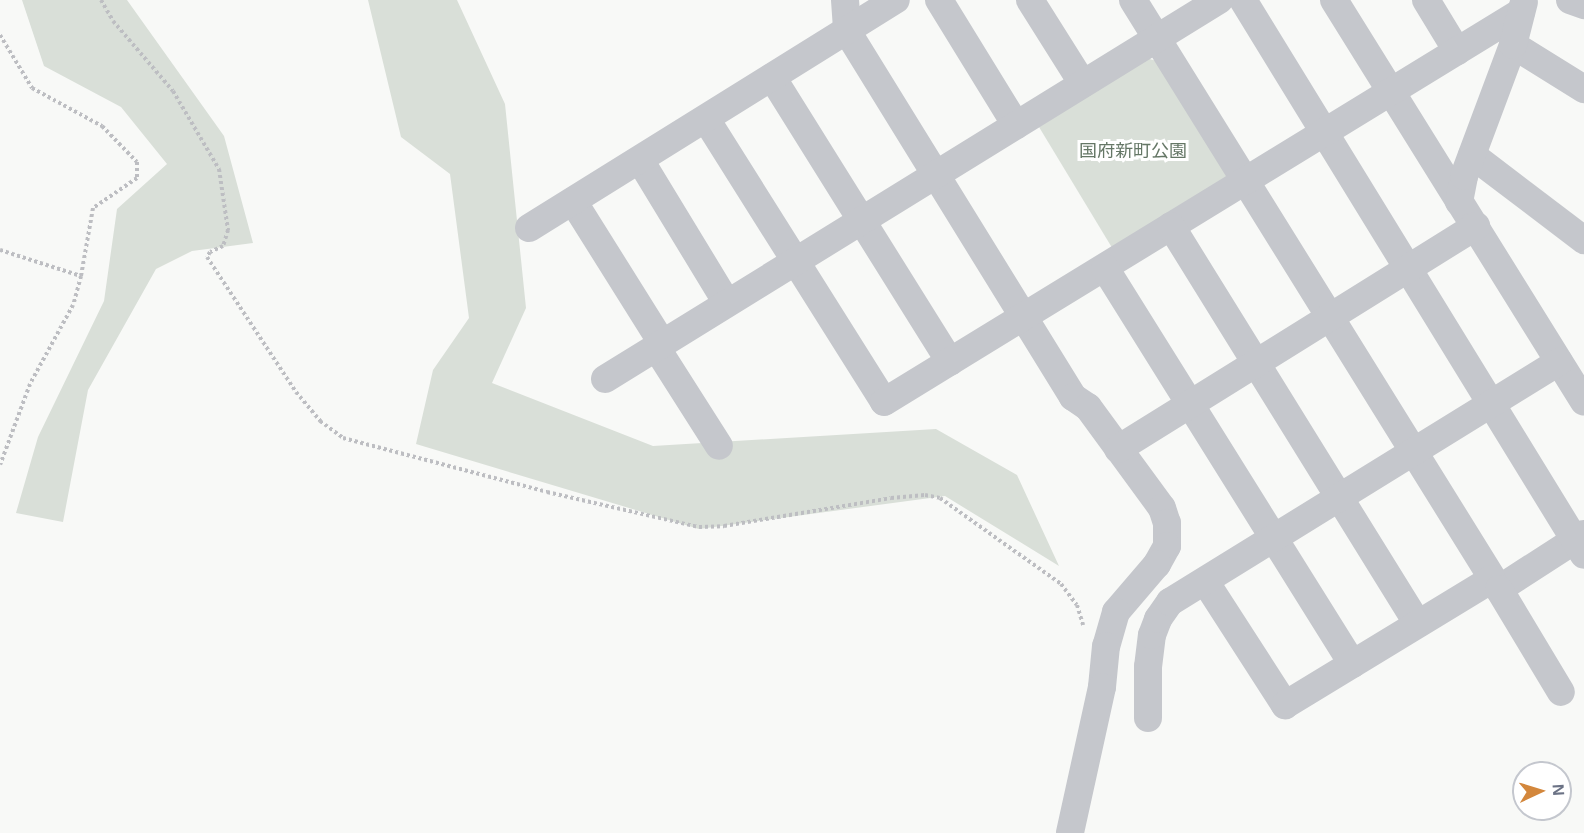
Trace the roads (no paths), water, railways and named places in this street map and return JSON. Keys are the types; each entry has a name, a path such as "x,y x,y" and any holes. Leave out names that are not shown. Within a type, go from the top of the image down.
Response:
{"street":[{"path":"845,0 847,31 1073,397 1088,406 1162,508 1167,523 1167,546 1157,564 1116,612 1106,646 1102,687 1070,833"},
{"path":"529,228 896,0"},
{"path":"939,0 1016,124"},
{"path":"1030,0 1083,84"},
{"path":"1133,0 1331,316 1561,692"},
{"path":"605,379 1219,0"},
{"path":"1205,581 1285,705 1418,624 1581,543 1491,405 1243,0"},
{"path":"1334,0 1584,402"},
{"path":"1426,0 1457,51"},
{"path":"1570,0 1584,5"},
{"path":"1459,202 1472,155 1513,45 1522,5"},
{"path":"706,119 884,402 1457,51 1522,5"},
{"path":"1513,45 1584,89"},
{"path":"772,77 950,362"},
{"path":"1472,155 1584,240"},
{"path":"639,160 728,303"},
{"path":"573,201 719,446"},
{"path":"1171,226 1418,624"},
{"path":"1118,449 1476,226"},
{"path":"1104,268 1352,664"},
{"path":"1148,718 1148,667 1152,635 1158,619 1170,602 1414,454 1559,362"}],"park label":[{"name":"国府新町公園","path":"1133,151"}]}
